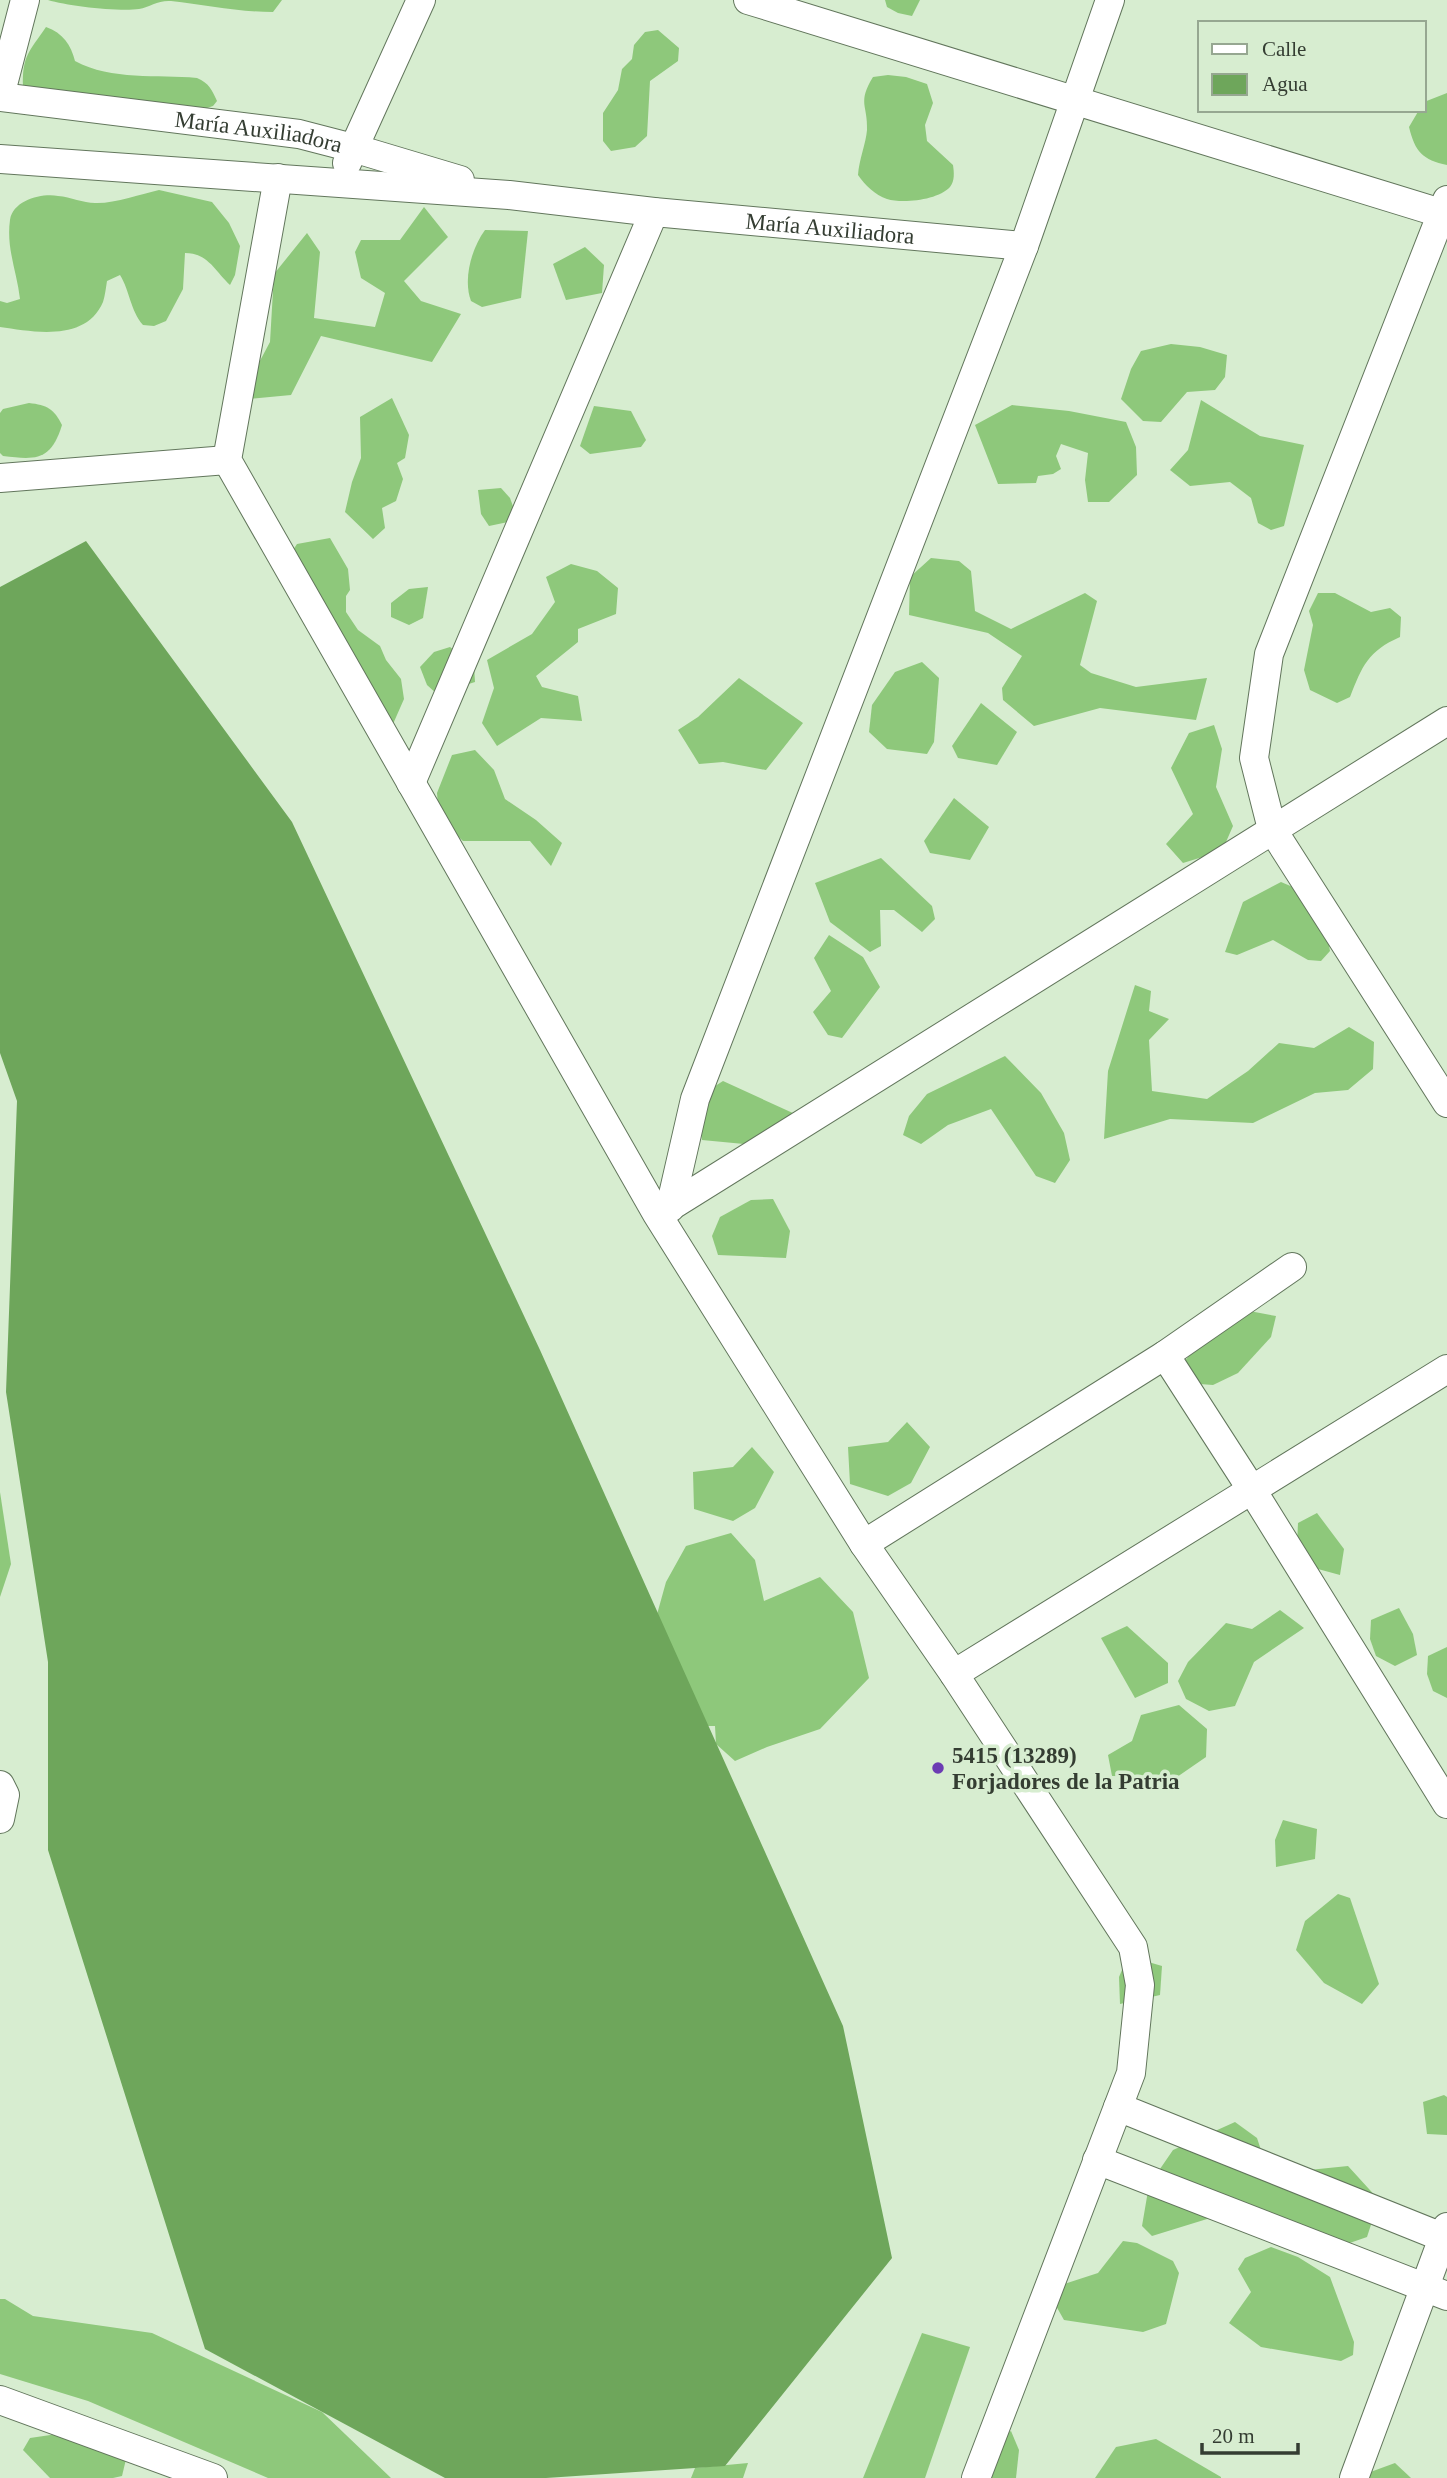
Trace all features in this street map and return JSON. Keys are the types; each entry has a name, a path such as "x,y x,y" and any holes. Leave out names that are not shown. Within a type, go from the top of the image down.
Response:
{"street":[{"path":"0,97 25,0"},
{"path":"338,182 421,0"},
{"path":"748,0 1076,101 1446,210 1269,654 1254,758 1272,829 1447,1103"},
{"path":"664,1211 695,1099 1024,246 1110,0"},
{"name":"María Auxiliadora","path":"0,97 299,134 509,195"},
{"name":"María Auxiliadora","path":"0,159 509,195 654,212 1024,246"},
{"path":"278,178 227,460 411,783 864,1544 954,1674 1133,1947 1140,1985 1131,2073 976,2478"},
{"path":"411,783 654,212"},
{"path":"0,478 227,460"},
{"path":"664,1211 1447,721"},
{"path":"864,1544 1165,1355 1292,1267"},
{"path":"1165,1355 1447,1804"},
{"path":"954,1674 1447,1369"},
{"path":"0,1785 5,1796 0,1819"},
{"path":"1118,2107 1446,2234 1436,2292 1354,2478"},
{"path":"1097,2160 1436,2292"},
{"path":"0,2400 202,2476"}],"shaded area":[{"path":"48,0 282,0 273,12 234,10 171,1 139,9 107,9"},
{"path":"885,0 920,0 912,16 887,7"},
{"path":"46,27 65,40 75,61 104,72 197,78 210,87 217,101 213,106 198,111 23,87 25,61"},
{"path":"658,30 679,48 678,61 650,81 647,136 635,147 611,151 603,141 603,113 618,90 622,69 632,59 634,45 645,32"},
{"path":"888,75 927,84 933,103 925,125 927,141 953,165 954,171 952,185 929,198 911,201 887,199 878,195 858,175 867,130 865,93 873,77"},
{"path":"1447,93 1447,165 1421,154 1414,143 1409,127 1418,112 1426,112 1426,101"},
{"path":"159,190 212,202 229,223 240,246 235,275 230,285 205,259 185,253 183,289 166,321 154,326 143,325 139,319 120,275 107,281 103,302 95,315 72,329 43,332 0,327 0,301 7,303 20,299 9,240 10,220 17,207 29,199 51,195 102,203"},
{"path":"424,207 448,237 404,281 421,301 461,314 432,362 321,336 291,395 239,400 270,342 274,274 307,233 320,252 314,318 375,327 385,293 361,278 355,252 361,240 400,240"},
{"path":"485,230 528,231 521,298 482,307 471,301 468,274 472,255"},
{"path":"585,247 604,265 602,293 566,300 553,264"},
{"path":"1171,344 1200,347 1227,355 1225,377 1215,390 1187,392 1161,422 1143,421 1121,399 1131,369 1141,351"},
{"path":"392,398 409,435 405,458 397,463 403,479 396,501 382,508 385,528 373,539 345,512 361,458 360,417"},
{"path":"1201,400 1260,436 1304,445 1284,526 1271,530 1258,523 1251,498 1230,482 1190,486 1170,470 1188,450"},
{"path":"29,403 41,405 56,415 62,425 58,437 53,446 41,456 3,456 0,453 0,413 3,409"},
{"path":"1012,405 1069,411 1126,422 1136,447 1137,475 1109,502 1088,502 1085,480 1088,453 1061,444 1056,456 1061,469 1053,474 1038,476 1036,483 998,484 975,425"},
{"path":"594,406 631,411 646,440 641,447 590,454 580,446"},
{"path":"501,488 510,498 515,512 508,522 489,526 481,514 478,490"},
{"path":"330,538 348,569 350,590 346,596 346,612 358,630 380,646 386,660 401,679 404,699 393,724 291,553 297,544"},
{"path":"931,558 959,561 971,571 975,611 1011,629 1085,593 1097,601 1080,665 1091,673 1136,687 1207,678 1196,720 1100,708 1034,726 1003,700 1002,688 1022,656 988,633 909,615 910,577"},
{"path":"571,564 597,571 618,588 616,614 578,629 578,642 536,676 542,687 578,696 582,721 541,718 497,746 482,723 494,688 487,660 532,634 555,602 546,577"},
{"path":"428,587 423,618 409,625 391,617 391,603 409,589"},
{"path":"1318,593 1335,593 1371,612 1390,608 1401,617 1400,637 1373,654 1358,677 1350,697 1337,703 1310,690 1304,670 1313,625 1309,611"},
{"path":"450,647 474,665 475,682 437,694 427,685 420,667 434,652"},
{"path":"922,662 939,678 934,742 927,754 887,749 869,732 872,705 895,672"},
{"path":"739,678 803,723 766,770 723,762 699,764 678,730 698,717"},
{"path":"981,703 1017,732 997,765 958,758 952,746"},
{"path":"1214,725 1222,749 1216,787 1233,826 1222,851 1183,863 1166,844 1193,814 1171,768 1189,733"},
{"path":"475,750 494,770 505,799 536,820 562,843 551,866 530,841 463,841 439,819 437,793 452,755"},
{"path":"954,798 989,827 970,860 930,853 924,841"},
{"path":"881,858 932,906 935,919 922,932 894,910 880,910 881,946 870,952 830,922 815,883"},
{"path":"1281,882 1321,899 1330,951 1321,961 1308,960 1273,940 1237,955 1225,952 1243,902"},
{"path":"829,935 863,957 880,987 842,1038 828,1035 813,1012 831,991 814,958"},
{"path":"1135,985 1151,991 1149,1011 1169,1019 1149,1040 1152,1091 1207,1099 1248,1071 1279,1043 1314,1048 1349,1027 1374,1042 1373,1069 1348,1090 1315,1093 1253,1123 1170,1119 1104,1139 1108,1071"},
{"path":"1005,1056 1041,1093 1064,1133 1070,1160 1055,1183 1036,1176 991,1109 948,1125 921,1144 903,1135 909,1116 927,1094"},
{"path":"723,1081 795,1114 744,1144 702,1140 695,1099"},
{"path":"773,1199 790,1231 786,1258 718,1255 712,1236 720,1217 751,1200"},
{"path":"1244,1310 1276,1316 1271,1337 1238,1373 1213,1385 1186,1383 1183,1363 1216,1324"},
{"path":"907,1422 930,1447 911,1483 888,1496 850,1484 848,1447 888,1442"},
{"path":"752,1447 774,1472 755,1508 733,1521 694,1509 693,1472 733,1467"},
{"path":"0,1492 11,1564 0,1597"},
{"path":"1317,1513 1344,1549 1340,1575 1307,1566 1297,1545 1298,1523"},
{"path":"731,1533 755,1560 764,1601 820,1577 853,1612 869,1678 820,1729 735,1761 716,1744 715,1726 701,1726 651,1636 666,1582 686,1546"},
{"path":"1399,1608 1413,1634 1417,1655 1395,1666 1376,1656 1370,1639 1371,1620"},
{"path":"1280,1610 1304,1628 1254,1662 1235,1706 1209,1711 1186,1699 1178,1681 1188,1662 1226,1623 1252,1629"},
{"path":"1127,1626 1168,1663 1168,1683 1135,1698 1101,1638"},
{"path":"1447,1647 1447,1698 1433,1691 1427,1674 1428,1656"},
{"path":"1179,1705 1207,1729 1206,1757 1177,1777 1112,1776 1108,1755 1132,1741 1141,1715"},
{"path":"1283,1820 1317,1829 1315,1859 1276,1867 1275,1840"},
{"path":"1338,1894 1350,1898 1379,1984 1362,2004 1324,1983 1296,1950 1305,1921"},
{"path":"1128,1956 1162,1966 1160,1995 1120,2004 1119,1977"},
{"path":"1444,2095 1447,2097 1447,2135 1427,2134 1423,2102"},
{"path":"1235,2122 1257,2138 1269,2174 1348,2166 1379,2200 1367,2237 1341,2246 1220,2215 1152,2236 1142,2226 1149,2185 1173,2150"},
{"path":"1123,2241 1137,2243 1173,2261 1179,2273 1166,2324 1143,2332 1064,2320 1051,2297 1058,2286 1098,2273"},
{"path":"1271,2247 1298,2257 1330,2277 1354,2342 1353,2355 1341,2361 1261,2347 1229,2323 1251,2292 1238,2269 1245,2258"},
{"path":"0,2299 5,2299 33,2316 152,2333 322,2412 391,2478 268,2478 88,2401 0,2374"},
{"path":"922,2333 970,2347 925,2478 863,2478"},
{"path":"1011,2431 1019,2450 1016,2478 980,2478 988,2446"},
{"path":"64,2433 127,2455 122,2476 50,2478 23,2450 30,2438"},
{"path":"1156,2439 1221,2478 1095,2478 1116,2447"},
{"path":"748,2463 743,2478 691,2478 695,2468"},
{"path":"1395,2463 1411,2478 1360,2478 1365,2474"}],"water":[{"path":"86,541 292,822 540,1350 843,2026 892,2258 725,2466 546,2478 445,2478 205,2349 48,1850 48,1662 6,1392 17,1101 0,1053 0,587"}],"place":[{"name":"5415 (13289) Forjadores de la Patria","path":"938,1768"}]}
